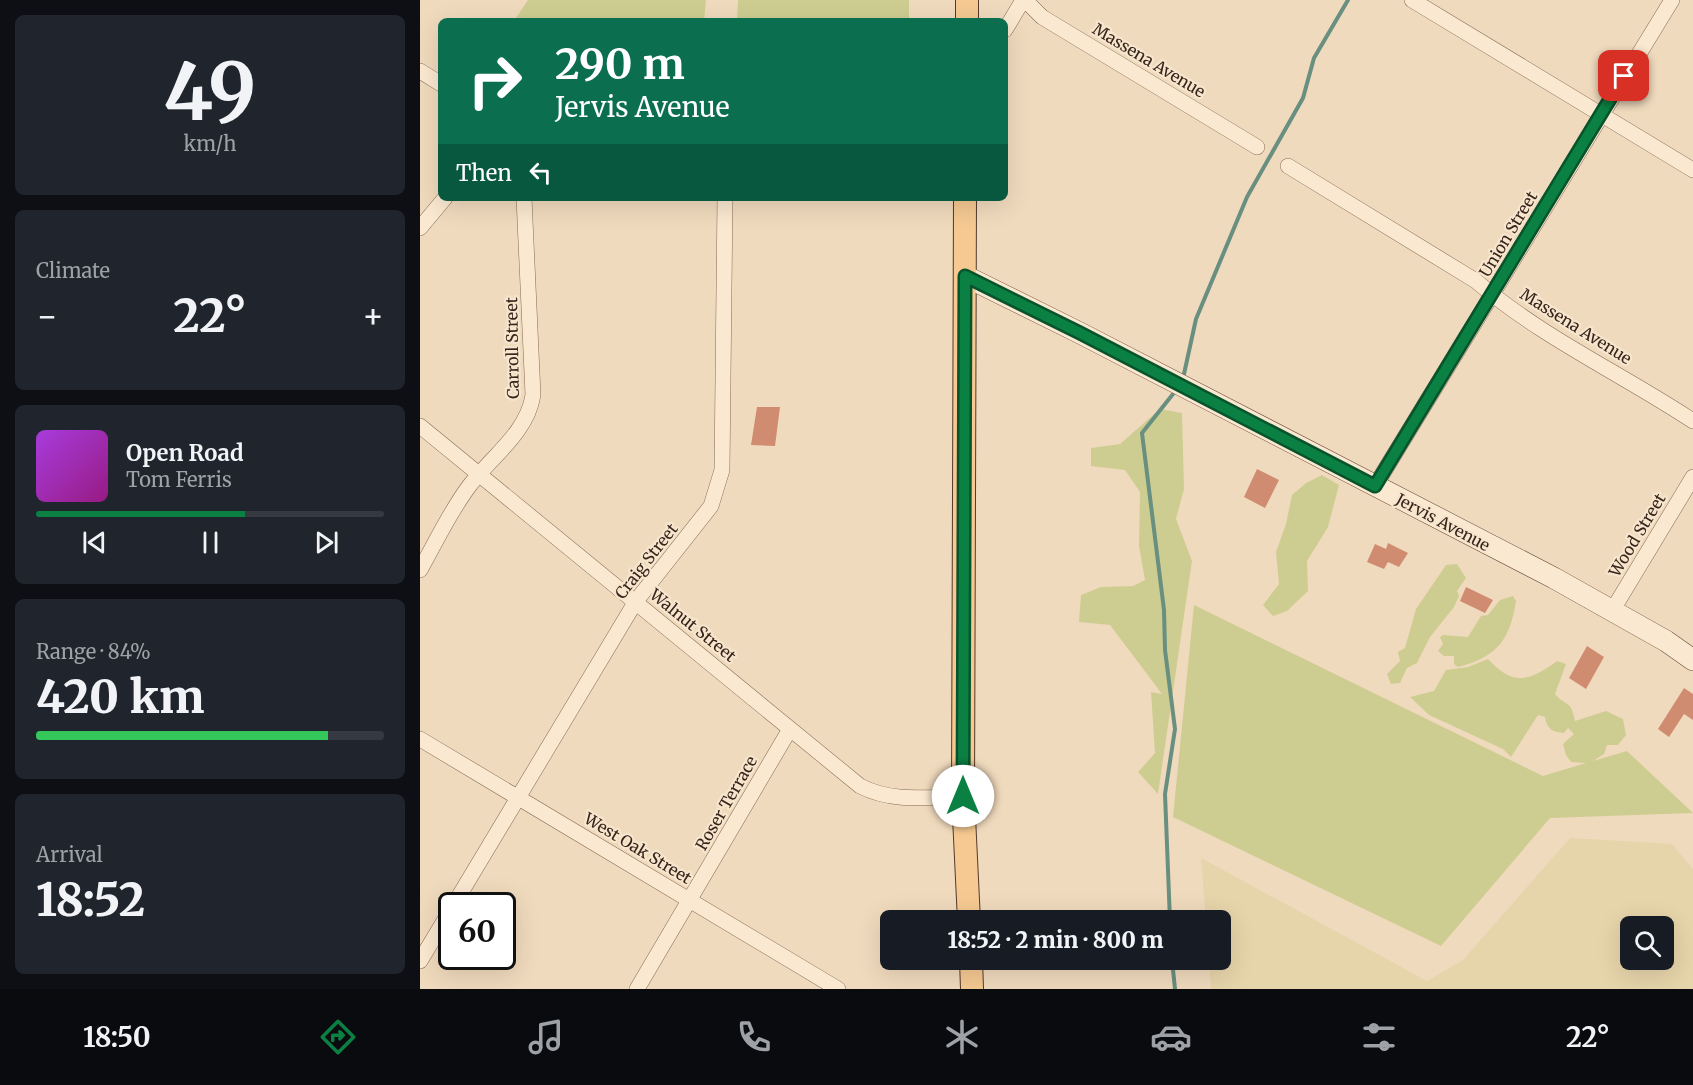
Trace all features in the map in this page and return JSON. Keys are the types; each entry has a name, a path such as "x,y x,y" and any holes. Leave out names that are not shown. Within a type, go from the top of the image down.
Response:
{"main road":[{"path":"967,0 967,18"},
{"path":"965,201 963,796 968,910"},
{"path":"971,970 972,989"}],"street":[{"path":"1008,25 1024,0"},
{"name":"Massena Avenue","path":"1024,0 1042,17 1257,147"},
{"path":"1412,0 1693,170"},
{"name":"Union Street","path":"1375,486 1672,0"},
{"path":"420,71 438,82"},
{"name":"Massena Avenue","path":"1288,166 1476,281 1492,295 1577,351 1693,421"},
{"path":"420,228 442,201"},
{"name":"Carroll Street","path":"420,570 469,486 523,424 533,395 524,201"},
{"name":"Craig Street","path":"461,892 636,602 711,506 723,470 725,201"},
{"name":"Jervis Avenue","path":"965,276 1080,333 1612,611 1666,641 1693,660"},
{"name":"Walnut Street","path":"420,426 861,786 879,796 898,799 963,796"},
{"name":"Wood Street","path":"1612,611 1693,477"},
{"name":"Roser Terrace","path":"637,989 790,729"},
{"name":"West Oak Street","path":"420,739 838,989"},
{"name":"Craig Street","path":"420,961 438,931"}],"shaded area":[{"path":"528,0 706,0 704,18 516,18"},
{"path":"738,0 909,0 909,18 737,18"},
{"path":"1160,409 1182,413 1184,489 1176,519 1192,561 1158,794 1138,772 1155,753 1151,692 1162,694 1110,625 1079,622 1081,595 1101,587 1133,586 1145,580 1139,546 1140,492 1125,470 1091,466 1091,448 1120,444"},
{"path":"1322,475 1339,485 1328,527 1307,561 1308,591 1287,611 1273,616 1263,605 1279,584 1276,552 1286,524 1292,495 1306,483"},
{"path":"1457,564 1466,578 1457,591 1459,596 1454,607 1430,637 1417,663 1407,668 1400,683 1391,684 1387,674 1400,661 1398,652 1405,648 1416,609 1446,565"},
{"path":"1513,596 1516,601 1510,626 1492,652 1483,658 1458,667 1454,664 1454,656 1444,656 1438,651 1443,644 1440,637 1443,635 1468,637 1481,616 1488,615 1500,600"},
{"path":"1194,605 1543,776 1586,763 1571,762 1566,755 1563,744 1574,734 1568,728 1564,733 1553,731 1545,717 1538,715 1511,757 1503,749 1429,715 1410,697 1434,691 1446,670 1468,667 1488,659 1505,674 1521,678 1538,673 1557,661 1566,664 1555,694 1570,706 1575,721 1606,711 1623,719 1626,735 1618,745 1607,745 1604,754 1593,761 1627,751 1693,813 1550,818 1441,946 1173,817"},
{"path":"1570,838 1672,844 1693,869 1693,989 1211,989 1210,970 1231,970 1231,910 1205,910 1201,858 1427,981 1463,960"}],"building":[{"path":"757,407 780,407 775,446 751,445"},
{"path":"1257,469 1279,480 1265,508 1244,497"},
{"path":"1388,543 1408,553 1399,567 1388,562 1384,569 1367,562 1375,544 1386,549"},
{"path":"1466,587 1493,600 1485,613 1460,601"},
{"path":"1587,646 1604,657 1586,689 1569,678"},
{"path":"1684,688 1693,694 1693,720 1684,714 1669,737 1658,729"}],"waterway":[{"path":"1184,374 1196,319 1247,197 1303,98 1314,58 1348,0"},
{"path":"1170,910 1165,794 1175,729 1165,650 1164,610 1142,433 1173,394"},
{"path":"1173,970 1175,989"}],"route":[{"path":"963,796 965,276 1321,456 1375,486 1624,76"}]}
